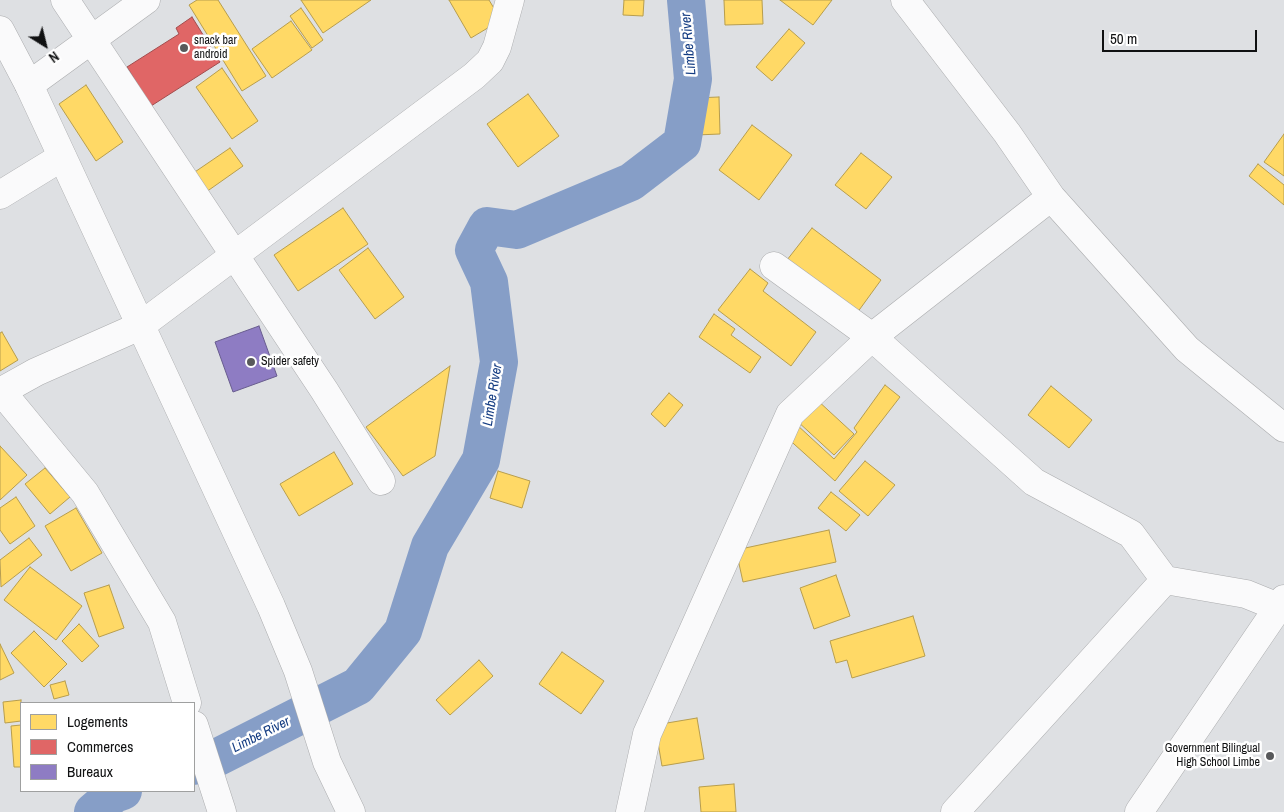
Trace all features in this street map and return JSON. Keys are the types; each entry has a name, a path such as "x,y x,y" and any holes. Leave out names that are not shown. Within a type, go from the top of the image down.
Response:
{"main road":[{"path":"65,0 324,390 381,481"},
{"path":"29,85 146,0"},
{"path":"187,702 162,622 85,493 0,392 36,372 140,326 474,76 490,61 497,47 510,0"},
{"path":"905,0 1008,132 1051,197 1188,349 1284,428"},
{"path":"0,30 29,85 271,606 298,671 328,762 352,812"},
{"path":"0,195 62,157"},
{"path":"630,812 647,734 790,414 872,338 1051,197"},
{"path":"774,266 872,338 1034,482 1131,534 1165,580 1246,594 1281,603 1138,812"},
{"path":"955,812 1165,580"},
{"path":"195,728 222,812"}],"building: Logements":[{"path":"197,0 218,0 266,76 242,91 189,5"},
{"path":"301,0 371,0 323,33"},
{"path":"449,0 489,0 501,20 471,38"},
{"path":"624,0 644,0 643,16 623,15"},
{"path":"724,0 762,0 763,24 725,25"},
{"path":"780,0 832,0 813,25"},
{"path":"301,8 323,40 312,48 290,16"},
{"path":"291,21 312,50 272,78 252,49"},
{"path":"789,29 805,43 772,81 756,67"},
{"path":"222,68 258,121 232,139 196,87"},
{"path":"86,85 123,142 96,161 59,104"},
{"path":"528,94 559,136 518,167 487,124"},
{"path":"719,97 720,134 696,135 695,98"},
{"path":"752,125 792,155 759,200 719,170"},
{"path":"1284,134 1284,176 1264,162"},
{"path":"230,148 243,166 199,197 186,178"},
{"path":"861,153 892,177 866,209 835,185"},
{"path":"1258,164 1284,185 1284,205 1249,176"},
{"path":"343,208 368,244 298,291 274,255"},
{"path":"812,228 881,280 857,313 787,260"},
{"path":"368,248 404,297 375,319 339,270"},
{"path":"750,269 768,283 763,291 816,332 791,366 718,310"},
{"path":"714,314 735,329 731,335 761,357 750,373 699,337"},
{"path":"2,332 18,360 0,371 0,333"},
{"path":"450,366 435,456 403,476 366,427"},
{"path":"885,385 900,397 835,481 784,435 796,424 834,459 857,432 854,428"},
{"path":"1051,386 1092,420 1069,448 1028,415"},
{"path":"669,393 683,405 665,427 651,414"},
{"path":"816,399 854,434 834,455 796,420"},
{"path":"0,446 27,475 0,500"},
{"path":"334,452 353,484 299,516 280,484"},
{"path":"865,461 895,485 868,516 839,491"},
{"path":"45,468 70,497 50,514 25,484"},
{"path":"498,471 530,481 522,508 490,498"},
{"path":"831,492 860,515 846,531 818,508"},
{"path":"16,497 35,526 10,544 0,530 0,508"},
{"path":"76,508 102,553 71,571 45,526"},
{"path":"829,530 836,562 743,582 736,550"},
{"path":"29,538 42,555 1,587 0,560"},
{"path":"30,567 82,606 56,640 4,600"},
{"path":"836,575 850,616 814,629 800,588"},
{"path":"109,585 124,628 99,637 84,593"},
{"path":"913,616 925,656 852,678 847,660 836,663 830,641"},
{"path":"79,624 99,646 82,662 62,641"},
{"path":"34,631 67,664 44,687 11,653"},
{"path":"0,644 14,673 0,680"},
{"path":"562,652 604,681 581,714 539,684"},
{"path":"479,660 493,676 450,715 436,700"},
{"path":"65,681 69,695 54,699 50,685"},
{"path":"21,700 20,721 5,723 3,702"},
{"path":"697,718 704,759 662,766 655,725"},
{"path":"20,725 20,767 14,767 11,726"},
{"path":"734,784 736,812 701,812 699,787"}],"building: Commerces":[{"name":"snack bar android","path":"192,17 220,62 151,106 127,67 179,34 176,28"}],"building: Bureaux":[{"path":"259,326 277,376 233,392 215,342"}],"waterway":[{"name":"Limbe River","path":"195,766 216,758 358,686 403,631 430,546 481,460 499,362 489,282 474,250 487,226 517,230 631,182 682,143 693,79 686,0"},
{"name":"Limbe River","path":"93,812 114,794 120,792"}],"place":[{"name":"snack bar android","path":"184,48"},
{"name":"Spider safety","path":"251,362"},
{"name":"Government Bilingual High School Limbe","path":"1270,756"}]}
